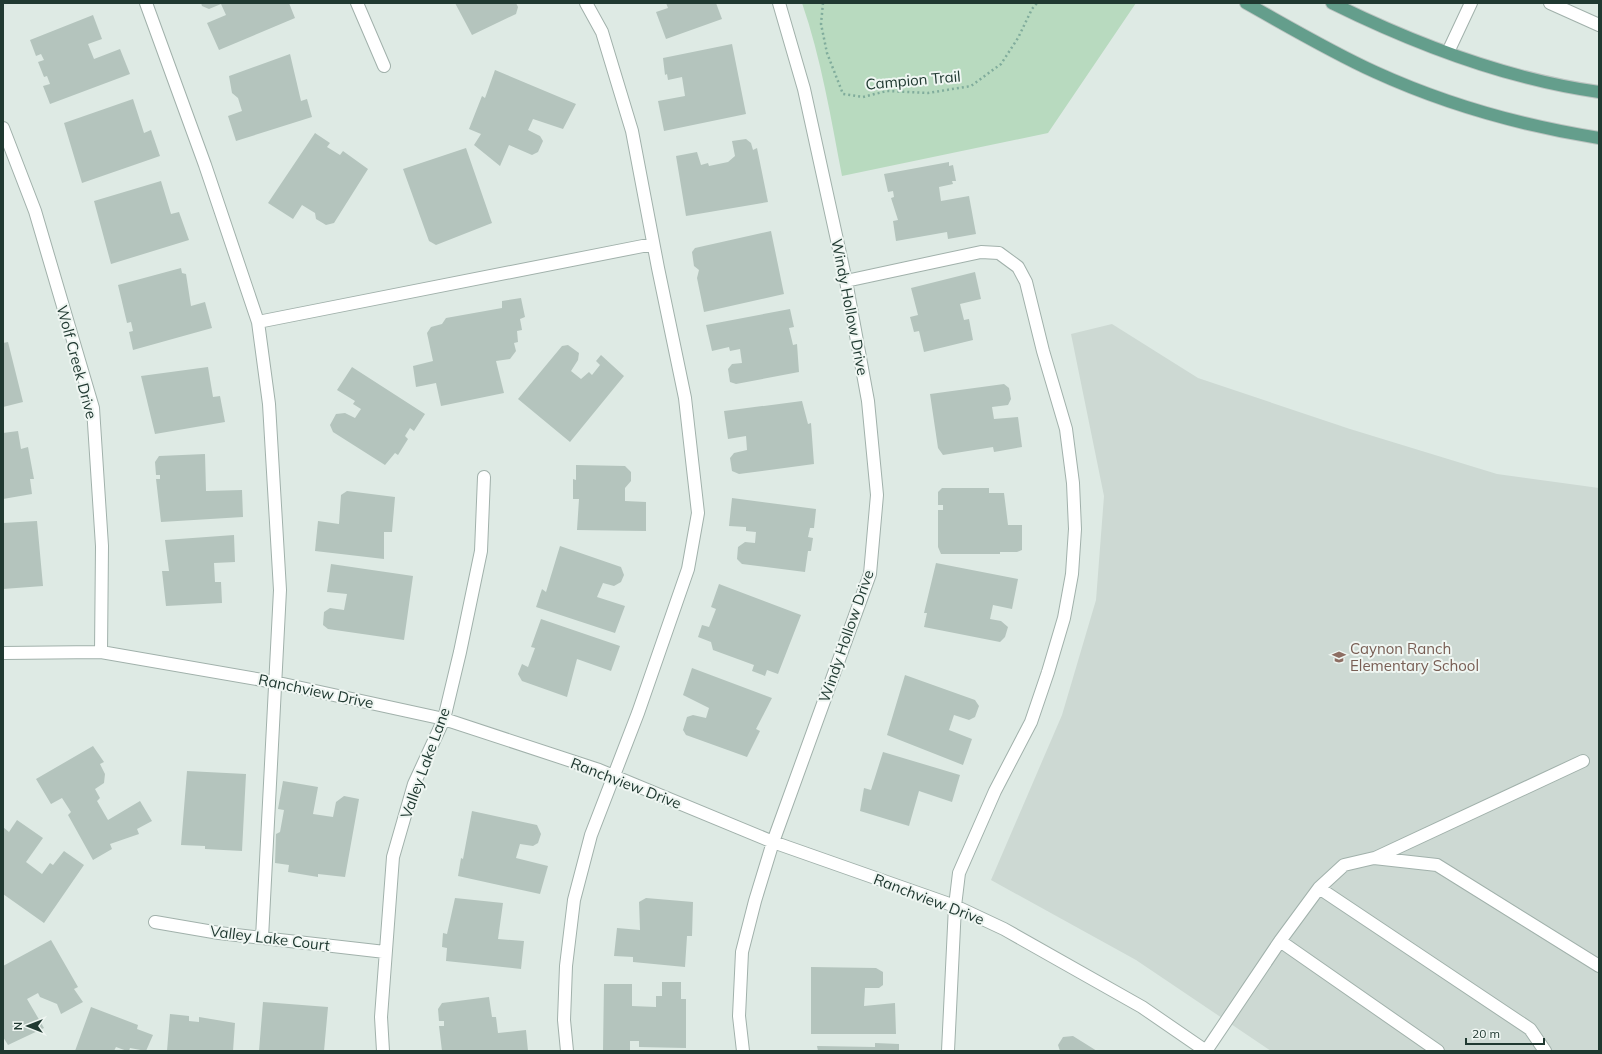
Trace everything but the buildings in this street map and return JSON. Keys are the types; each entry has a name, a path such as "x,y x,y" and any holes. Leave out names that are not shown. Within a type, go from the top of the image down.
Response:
{"main road":[{"path":"1246,3 1375,72 1423,91 1502,117 1550,130 1599,138"},
{"path":"1332,3 1384,29 1519,76 1599,92"}],"street":[{"path":"146,3 205,165 258,322 269,404 280,590 274,682 262,938"},
{"path":"357,3 384,66"},
{"path":"567,1051 564,1020 566,966 574,900 591,835 614,776 688,569 698,513 685,398 653,244 632,131 602,32 586,3"},
{"name":"Windy Hollow Drive","path":"743,1051 739,1016 742,952 755,900 773,842 870,574 876,495 868,401 846,281 804,90 780,3"},
{"path":"1448,52 1471,3"},
{"path":"1550,3 1599,25"},
{"name":"Wolf Creek Drive","path":"3,128 35,211 93,408 102,546 101,652"},
{"path":"258,322 653,244"},
{"path":"846,281 981,252 999,253 1018,267 1026,282 1043,351 1066,430 1073,483 1075,529 1072,574 1064,618 1031,722 995,791 959,873 955,906 948,1051"},
{"name":"Valley Lake Lane","path":"383,1051 381,1017 385,952 394,857 414,784 444,719 481,551 484,477"},
{"name":"Ranchview Drive","path":"3,653 101,652 274,682 444,719 614,776 773,842 955,906 1004,929 1142,1007 1206,1051"},
{"path":"1206,1051 1280,941 1319,888 1344,865 1374,858 1583,761"},
{"path":"1374,858 1437,865 1599,966"},
{"path":"1319,888 1530,1029 1545,1051"},
{"name":"Valley Lake Court","path":"155,922 262,938 385,952"},
{"path":"1280,941 1438,1051"}],"path":[{"name":"Campion Trail","path":"824,3 821,24 827,53 843,94 863,97 886,91 928,93 971,86 1001,64 1018,38 1032,9 1037,3"}],"shaded area":[{"name":"Caynon Ranch Elementary School","path":"1112,324 1198,378 1350,429 1497,474 1599,488 1599,1051 1271,1051 1136,960 991,880 1062,715 1096,600 1104,496 1071,334"}],"green space":[{"path":"802,3 1136,3 1048,133 842,176 830,110 815,45"}],"place":[{"name":"Caynon Ranch Elementary School","path":"1339,657"}]}
